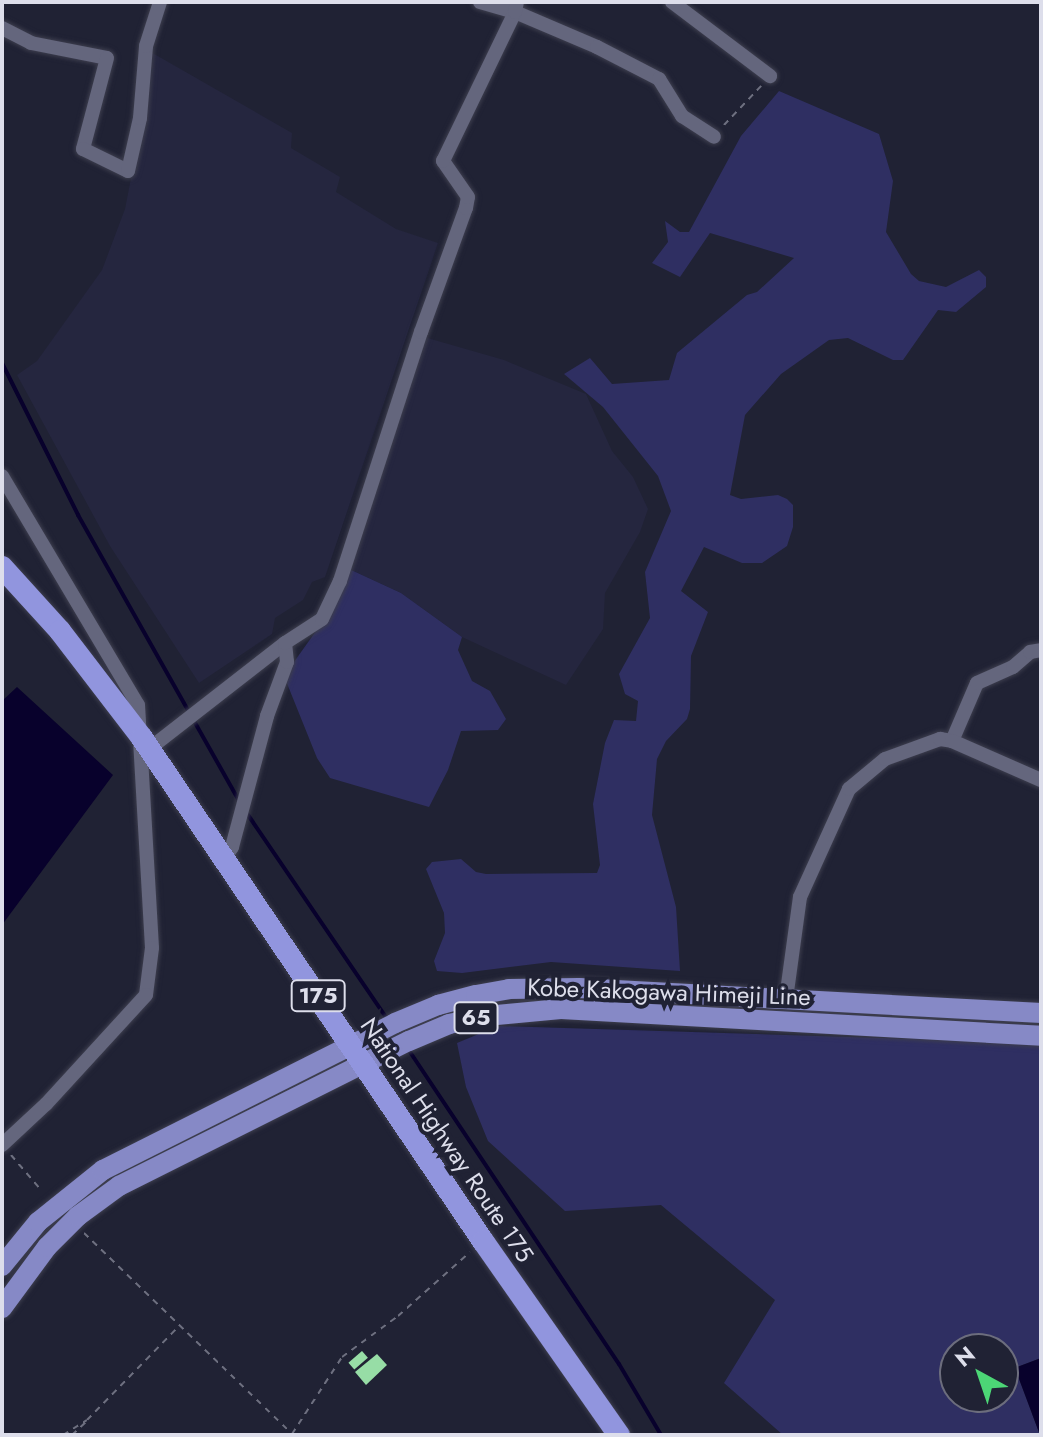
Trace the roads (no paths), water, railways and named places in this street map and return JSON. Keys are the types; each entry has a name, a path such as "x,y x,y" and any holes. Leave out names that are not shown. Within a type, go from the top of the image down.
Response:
{"highway":[{"name":"National Highway Route 175","path":"2,567 60,631 146,744 483,1241 619,1435"}],"main road":[{"name":"Kobe Kakogawa Himeji Line","path":"2,1308 47,1247 78,1216 119,1186 358,1054 438,1005 509,989 579,988 1041,1013"},
{"name":"Kobe Kakogawa Himeji Line","path":"2,1266 38,1222 103,1170 358,1054 449,1024 486,1016 561,1009 1041,1036"}],"street":[{"path":"2,28 31,43 107,58 83,149 128,171 140,118 146,46 160,2"},
{"path":"480,2 516,7 659,79 682,116 714,137"},
{"path":"672,2 770,76"},
{"path":"146,744 322,619 340,581 421,332 466,208 468,197 443,161 516,7"},
{"path":"2,476 138,705 146,744 139,763 152,948 146,995 46,1104 2,1145"},
{"path":"223,860 232,847 267,716 287,662 285,643"},
{"path":"952,741 977,683 1013,667 1030,652 1041,650"},
{"path":"786,999 800,897 849,789 885,759 940,739 952,741 1041,780"}],"waterway":[{"path":"2,363 78,515 239,801"},
{"path":"246,812 387,1019"},
{"path":"408,1049 619,1364 661,1435"}]}
